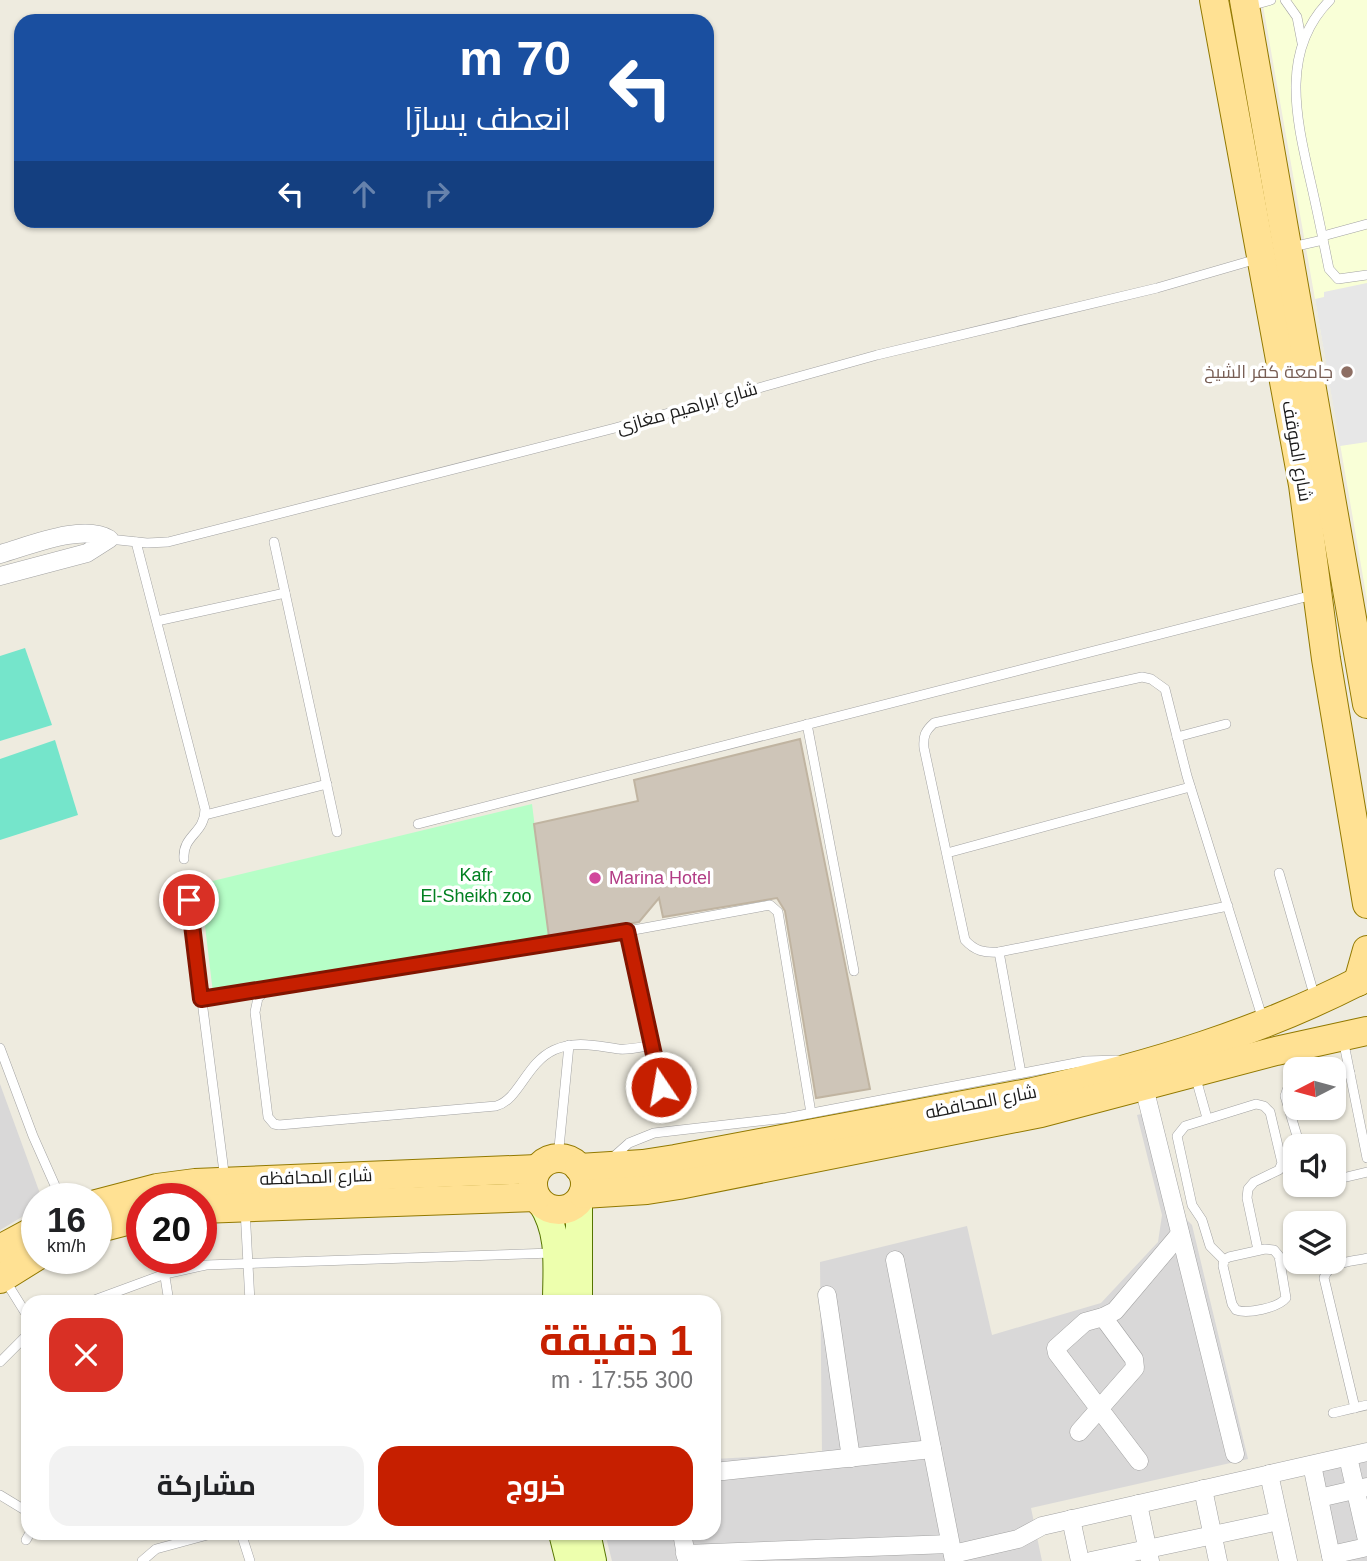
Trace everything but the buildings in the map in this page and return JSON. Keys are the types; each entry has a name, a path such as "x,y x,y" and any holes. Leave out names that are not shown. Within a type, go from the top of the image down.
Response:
{"main road":[{"name":"شارع الموقف","path":"1214,0 1275,253 1315,482 1367,704"},
{"name":"شارع الموقف","path":"1253,3 1275,253"},
{"name":"شارع الموقف","path":"1315,482 1318,594 1367,904"},
{"path":"1362,979 1367,950"},
{"name":"شارع المحافظه","path":"217,1208 565,1182 675,1159 804,1121 955,1096 1033,1092 1146,1075 1194,1073 1362,979"},
{"name":"شارع المحافظه","path":"112,1200 157,1188 225,1181 565,1182 647,1190 1028,1115 1258,1037 1355,1034"},
{"path":"556,1295 553,1227 565,1182"},
{"path":"565,1182 578,1295"},
{"path":"1,1268 21,1246"},
{"path":"1,1268 21,1261"},
{"path":"564,1540 569,1561"},
{"path":"588,1540 593,1561"}],"street":[{"name":"شارع ابراهيم مغازى","path":"0,554 85,532 103,535 109,539"},
{"path":"0,576 87,553 109,539"},
{"path":"1146,1075 1181,1234 1235,1454"},
{"path":"1139,1461 1056,1350 1079,1326 1103,1318 1119,1307 1181,1234"},
{"path":"895,1260 952,1553"},
{"path":"827,1294 851,1458"},
{"path":"1079,1432 1133,1372 1136,1364 1103,1318"},
{"path":"721,1471 932,1450"},
{"path":"686,1557 952,1553 1018,1539 1036,1527 1367,1452"},
{"path":"1348,1457 1361,1488 1367,1540"},
{"path":"1312,1465 1332,1558 1367,1547"},
{"path":"1269,1474 1287,1561"},
{"path":"1319,1498 1361,1488"},
{"path":"1203,1489 1218,1561"},
{"path":"1138,1504 1149,1555"},
{"path":"1071,1519 1080,1561"},
{"path":"1091,1561 1149,1555 1212,1535 1279,1521"}],"lane":[{"path":"1284,0 1297,18 1302,43"},
{"path":"1330,0 1312,22 1302,43 1296,68 1294,95 1329,269 1333,276 1345,280 1367,275"},
{"name":"شارع ابراهيم مغازى","path":"109,539 168,542 615,428 877,355 1157,288 1367,225"},
{"path":"136,542 205,815 200,829 186,844 184,859"},
{"path":"274,542 337,832"},
{"path":"157,621 285,593"},
{"path":"418,824 1318,594"},
{"path":"1228,906 999,952 980,951 965,940 924,748 923,738 927,729 934,723 1142,677 1151,678 1165,689 1191,787 1228,906 1258,1037"},
{"path":"807,724 853,971"},
{"path":"1177,737 1226,724"},
{"path":"205,815 327,784"},
{"path":"947,853 1191,787"},
{"path":"1279,873 1317,1003"},
{"path":"189,900 225,1181"},
{"path":"201,999 627,931 767,905 774,906 778,912 804,1121"},
{"path":"627,931 661,1087"},
{"path":"999,952 1021,1073"},
{"path":"268,988 258,998 255,1012 267,1112 270,1121 279,1125 502,1105 511,1097 529,1070 554,1050 584,1043 627,1049 652,1045"},
{"path":"1355,1034 1350,1073 1367,1158"},
{"path":"565,1182 569,1045"},
{"path":"0,1048 54,1183"},
{"path":"955,1096 1021,1073 1101,1059 1146,1075"},
{"path":"1194,1073 1207,1118"},
{"path":"1346,1074 1350,1073"},
{"path":"1224,1260 1269,1249 1279,1256 1287,1294 1281,1303 1243,1312 1236,1310 1226,1279 1224,1260 1210,1246 1204,1224 1192,1205 1177,1141 1179,1132 1185,1126 1252,1104 1264,1106 1270,1112 1283,1163 1279,1170 1254,1182 1248,1189 1247,1198 1258,1251"},
{"path":"1346,1177 1367,1172"},
{"path":"245,1207 249,1295"},
{"path":"217,1264 556,1253"},
{"path":"1355,1408 1324,1278 1325,1272 1334,1266 1367,1258"},
{"path":"1,1268 21,1304"},
{"path":"108,1295 165,1274 168,1295"},
{"path":"0,1362 21,1341"},
{"path":"1333,1413 1367,1405"},
{"path":"0,1495 21,1508"},
{"path":"142,1561 156,1549 189,1540"},
{"path":"243,1540 250,1561"}],"shaded area":[{"name":"جامعة كفر الشيخ","path":"1262,0 1367,0 1367,600 1315,299"},
{"path":"1367,283 1367,442 1340,446 1315,299 1324,297 1324,292"},
{"path":"25,648 52,725 0,741 0,656"},
{"path":"55,740 78,815 0,840 0,759"},
{"path":"0,1084 36,1183 21,1183 21,1218 0,1230"},
{"path":"1158,1110 1184,1217 1192,1225 1248,1459 1031,1508 1042,1561 612,1561 607,1540 721,1540 721,1459 822,1453 820,1262 967,1226 992,1335 1101,1303 1158,1242 1162,1215 1137,1115"},
{"path":"1367,1446 1367,1561 1335,1561 1311,1459"}],"green space":[{"name":"Kafr El-Sheikh zoo","path":"532,804 549,940 213,993 200,884"}],"place":[{"name":"جامعة كفر الشيخ","path":"1347,372"},
{"name":"Marina Hotel","path":"595,878"}],"route":[{"path":"189,900 201,999 627,931 661,1087"}]}
